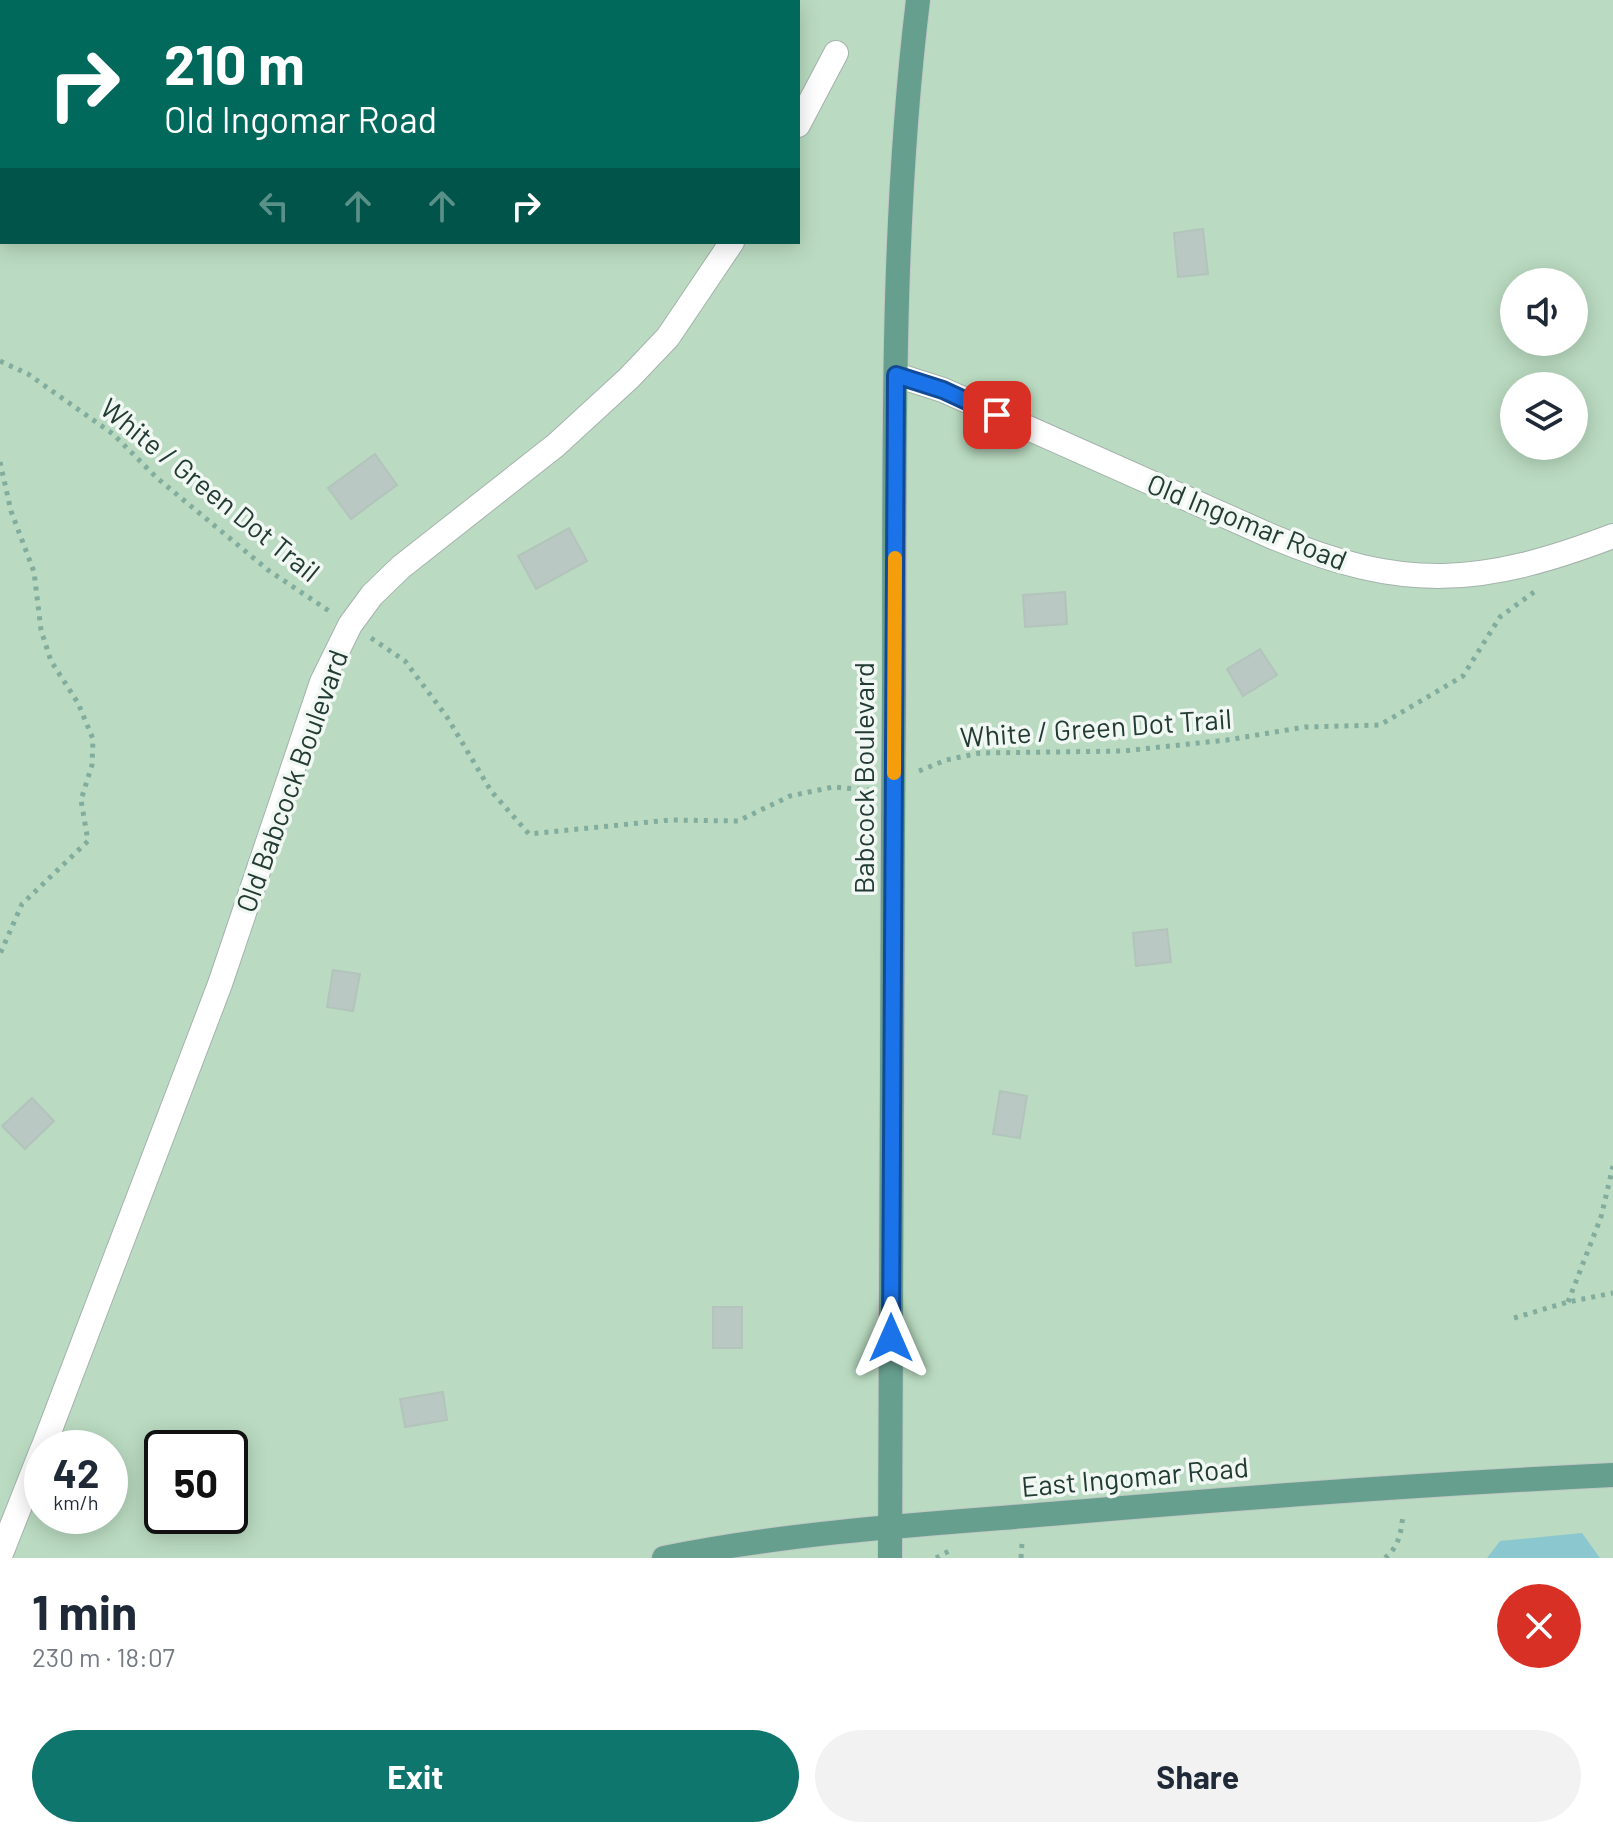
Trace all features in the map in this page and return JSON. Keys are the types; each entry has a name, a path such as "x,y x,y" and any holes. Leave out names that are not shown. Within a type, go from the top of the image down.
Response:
{"main road":[{"name":"Babcock Boulevard","path":"890,1558 896,375 899,215 907,94 918,0"},
{"name":"East Ingomar Road","path":"664,1558 779,1539 890,1529 1292,1494 1613,1475"}],"street":[{"path":"800,121 836,53"},
{"name":"Old Babcock Boulevard","path":"49,1430 220,984 322,682 350,625 372,595 401,567 556,445 629,378 668,337 715,272 731,244"},
{"name":"Old Ingomar Road","path":"896,375 943,390 1323,558 1358,567 1396,575 1473,575 1553,559 1613,536"},
{"name":"Old Babcock Boulevard","path":"0,1556 24,1495"}],"path":[{"name":"White / Green Dot Trail","path":"0,361 28,374 113,434 157,478 268,570 405,661 447,717 491,791 529,834 670,820 738,821 790,796 833,787 868,791 881,786"},
{"path":"0,462 11,511 34,572 41,630 51,661 78,703 93,739 92,765 81,800 88,841 22,904 0,954"},
{"name":"White / Green Dot Trail","path":"907,775 946,760 980,753 1123,751 1227,740 1305,727 1380,725 1463,676 1500,617 1546,583"},
{"path":"1568,1302 1601,1217 1613,1166"},
{"path":"1514,1318 1613,1293"},
{"path":"1385,1558 1393,1552 1403,1515"},
{"path":"1021,1558 1022,1541"}],"green space":[{"path":"800,0 1613,0 1613,1558 0,1558 0,244 800,244"}],"water":[{"path":"1582,1533 1600,1558 1487,1558 1500,1541"}],"building":[{"path":"1203,229 1208,274 1178,277 1174,233"},
{"path":"375,454 397,485 351,519 328,488"},
{"path":"569,528 587,561 536,589 518,556"},
{"path":"1065,592 1067,624 1025,627 1023,595"},
{"path":"1260,649 1277,675 1243,696 1227,669"},
{"path":"1167,929 1171,962 1136,966 1133,933"},
{"path":"333,970 360,974 353,1011 327,1007"},
{"path":"1000,1091 1027,1096 1020,1138 993,1134"},
{"path":"32,1098 54,1121 25,1149 2,1126"},
{"path":"713,1307 742,1307 742,1348 713,1348"},
{"path":"443,1392 447,1420 405,1427 400,1399"}],"slow traffic":[{"path":"894,773 895,558"}],"route":[{"path":"891,1338 896,375 943,390 997,415"}]}
